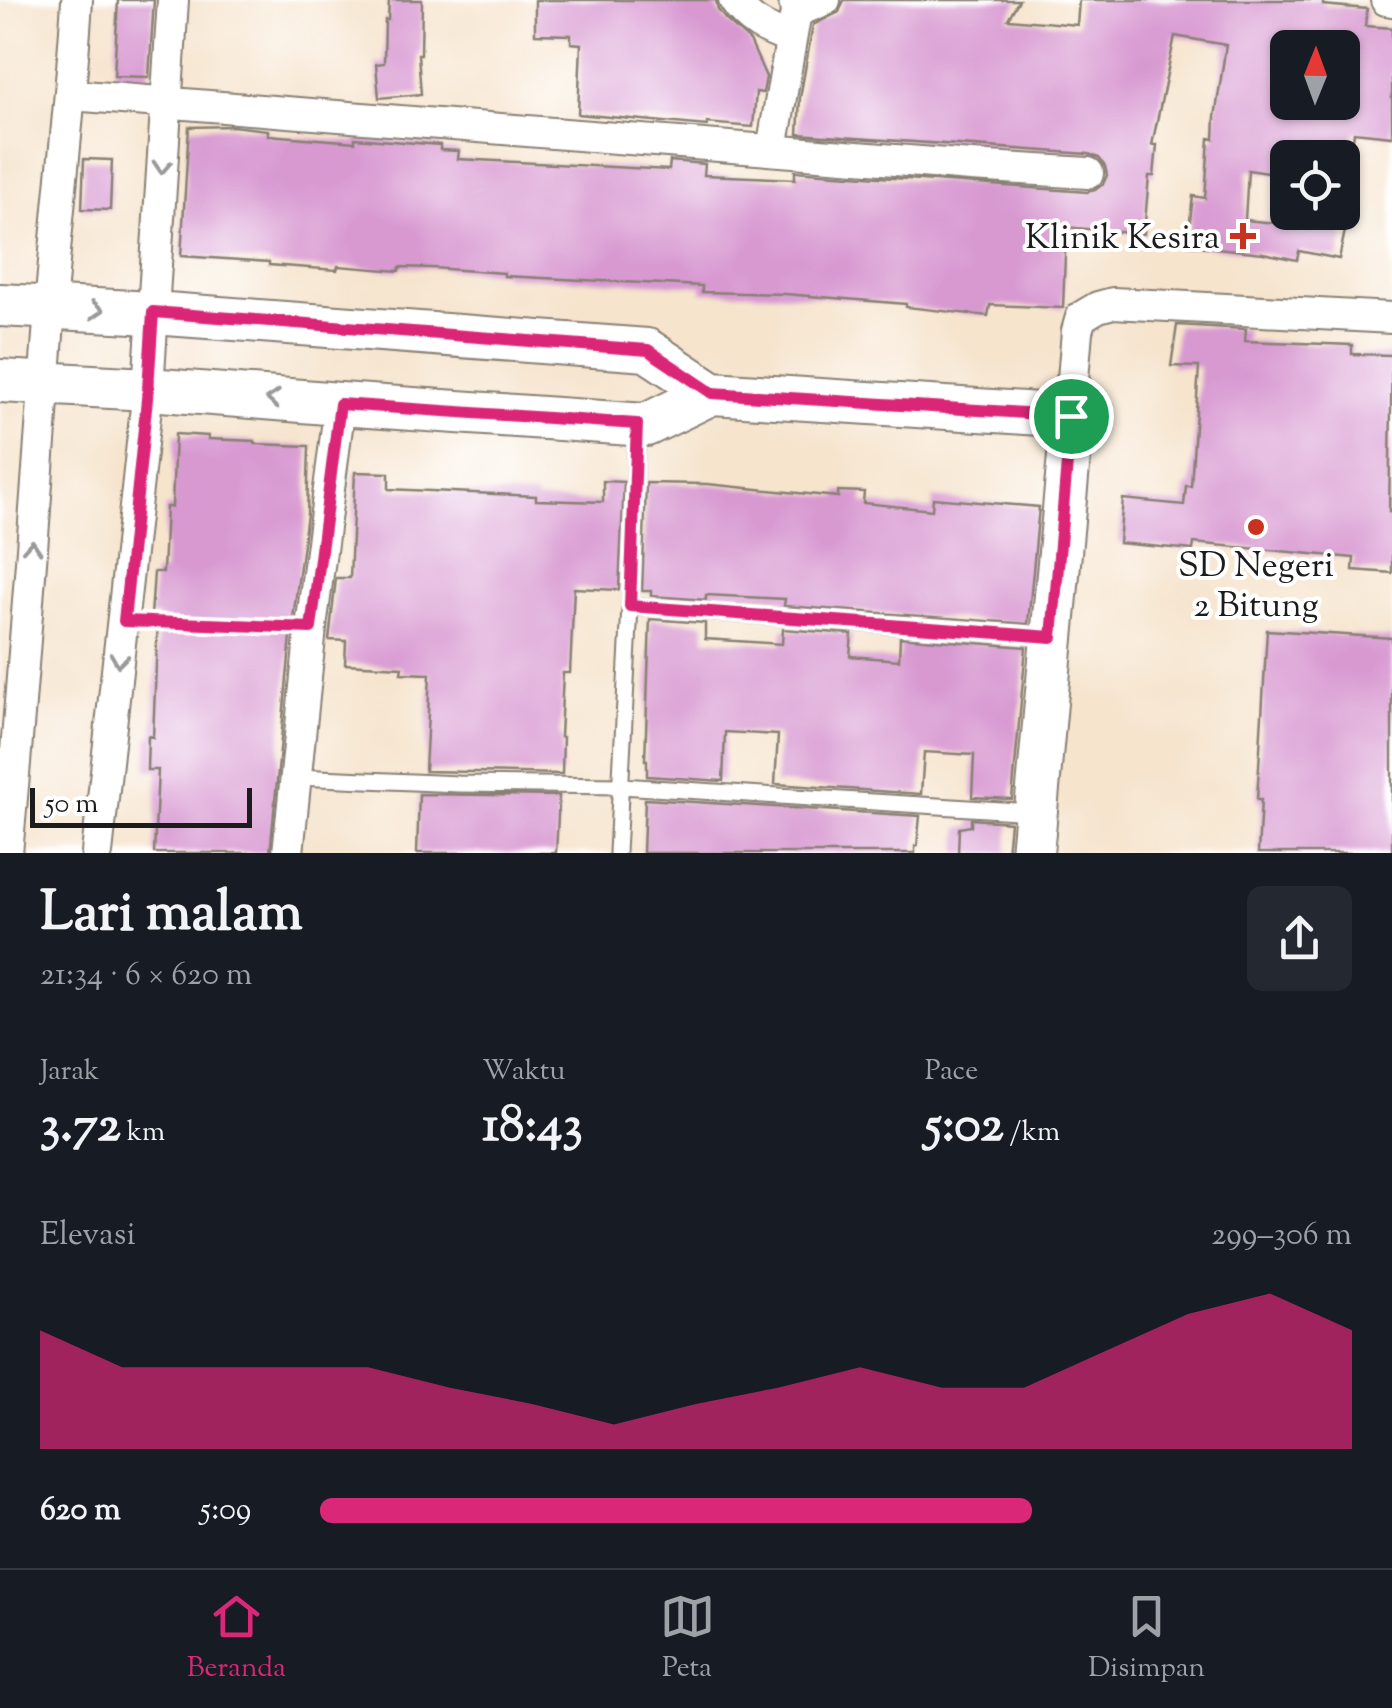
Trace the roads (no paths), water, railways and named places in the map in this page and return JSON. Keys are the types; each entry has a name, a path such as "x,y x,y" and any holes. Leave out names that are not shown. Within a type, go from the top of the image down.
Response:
{"street":[{"path":"7,853 77,0"},
{"path":"97,853 148,389 173,0"},
{"path":"734,0 753,22 794,17 826,0"},
{"path":"772,149 794,17"},
{"path":"71,95 1088,173"},
{"path":"1034,833 1081,318 1113,303 1392,318"},
{"path":"0,305 153,312 648,350 712,393"},
{"path":"0,381 637,424 646,424 712,393 1072,404"},
{"path":"288,853 311,628 340,404"}],"lane":[{"path":"617,853 637,424"},
{"path":"630,606 1052,637"},
{"path":"296,777 620,786 1034,833"}],"place":[{"name":"Klinik Kesira","path":"1243,236"},
{"name":"SD Negeri 2 Bitung","path":"1256,527"}]}
